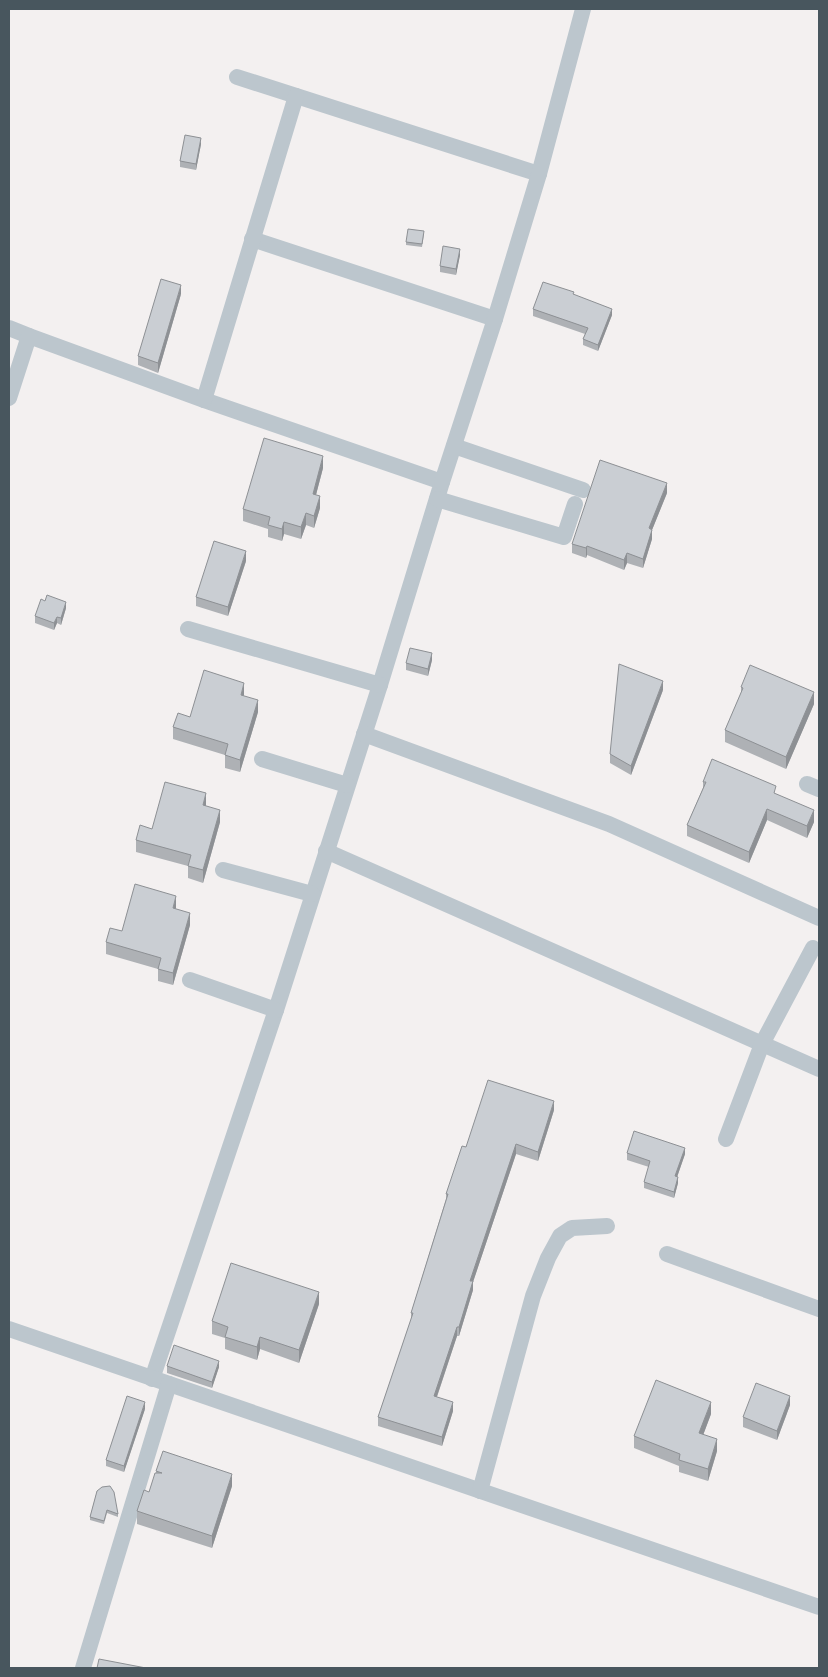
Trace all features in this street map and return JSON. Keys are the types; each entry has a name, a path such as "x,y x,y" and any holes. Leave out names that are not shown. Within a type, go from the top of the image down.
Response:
{"street":[{"path":"152,1378 276,1010 380,685 539,174 583,9"},
{"path":"237,77 539,174"},
{"path":"204,400 296,96"},
{"path":"252,240 495,319"},
{"path":"9,328 204,400 442,482"},
{"path":"9,398 29,336"},
{"path":"437,499 564,537 579,497 454,446"},
{"path":"188,629 380,685"},
{"path":"364,734 610,824 819,918"},
{"path":"262,759 347,785"},
{"path":"326,851 819,1069"},
{"path":"223,870 312,894"},
{"path":"726,1139 762,1044 813,948"},
{"path":"190,980 276,1010"},
{"path":"480,1491 533,1296 548,1258 560,1236 572,1228 608,1226"},
{"path":"667,1254 819,1309"},
{"path":"9,1329 819,1607"},
{"path":"83,1668 169,1384"}],"building":[{"path":"185,135 201,138 196,164 180,161"},
{"path":"408,229 424,231 422,244 406,242"},
{"path":"443,246 460,249 456,269 440,266"},
{"path":"161,279 181,285 158,363 138,356"},
{"path":"543,282 574,292 573,294 612,309 598,345 583,339 588,328 533,309"},
{"path":"264,438 323,456 313,494 320,496 314,516 306,513 301,527 284,522 282,529 268,525 270,517 243,509"},
{"path":"600,460 667,483 649,528 652,530 643,559 627,553 624,560 587,546 586,548 572,544"},
{"path":"214,541 246,551 228,607 196,597"},
{"path":"47,595 66,602 61,618 57,617 54,623 35,616 41,599 45,601"},
{"path":"410,648 432,653 428,669 406,663"},
{"path":"619,664 663,681 631,766 610,754"},
{"path":"750,665 814,692 786,757 725,730 743,688 741,687"},
{"path":"204,670 244,683 241,695 258,700 240,760 225,755 228,744 173,727 178,713 190,717"},
{"path":"712,759 776,786 774,793 814,810 807,826 767,809 749,852 687,825 706,782 703,782"},
{"path":"165,782 206,793 203,805 220,810 203,870 188,866 191,855 136,840 140,825 152,829"},
{"path":"135,884 176,896 173,908 190,913 173,973 158,969 161,958 106,942 110,928 122,931"},
{"path":"488,1080 554,1101 538,1152 516,1144 470,1281 473,1281 459,1327 457,1327 434,1396 453,1402 442,1437 378,1417 413,1313 411,1313 448,1194 446,1194 462,1146 466,1147"},
{"path":"634,1131 685,1148 675,1176 678,1177 674,1192 644,1182 650,1161 627,1153"},
{"path":"231,1263 319,1292 299,1350 260,1337 257,1347 225,1337 228,1327 212,1321"},
{"path":"174,1345 219,1361 212,1382 167,1366"},
{"path":"656,1380 711,1402 699,1433 717,1439 708,1469 679,1460 680,1454 634,1436"},
{"path":"756,1383 790,1396 777,1431 743,1417"},
{"path":"127,1396 145,1402 124,1466 106,1460"},
{"path":"163,1451 232,1474 212,1536 137,1511 144,1490 149,1492 155,1473 162,1473 156,1471"},
{"path":"110,1486 114,1492 118,1514 107,1510 104,1521 90,1517 97,1491 102,1487"},
{"path":"99,1659 146,1668 97,1668"}]}
